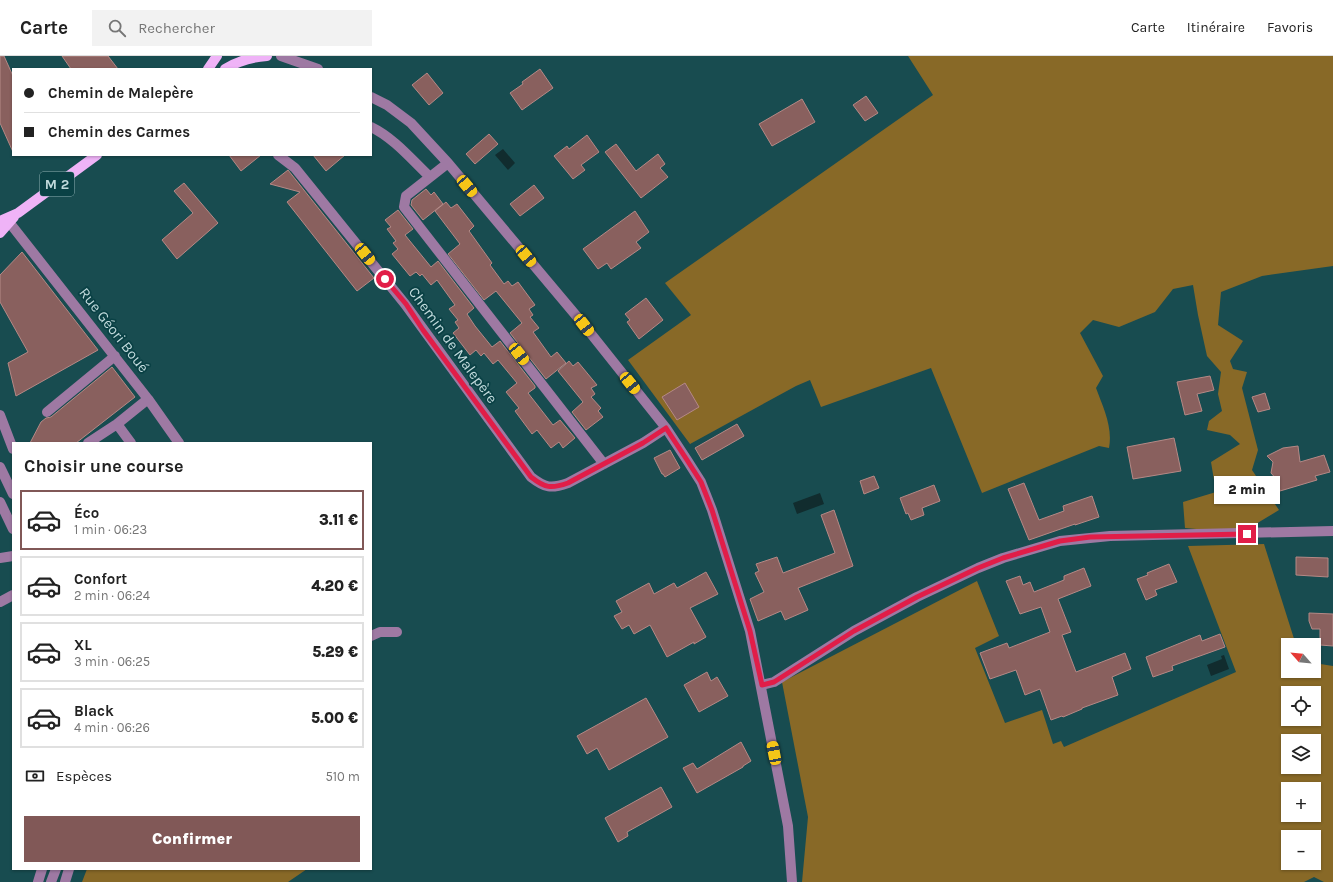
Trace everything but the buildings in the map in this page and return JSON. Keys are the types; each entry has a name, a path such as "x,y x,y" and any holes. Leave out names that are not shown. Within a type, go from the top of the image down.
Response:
{"main road":[{"path":"209,68 217,56"},
{"path":"227,68 236,63 261,56"},
{"name":"M 2","path":"0,233 5,221 96,156"}],"street":[{"path":"281,56 316,68"},
{"path":"306,56 316,68"},
{"path":"372,98 387,105 411,123 448,163 584,325 666,428 701,482 712,510 750,631 762,685 788,826 792,882"},
{"path":"372,127 378,130 430,177"},
{"name":"Chemin de Malepère","path":"279,156 295,168 406,304 423,330 531,477 540,484 547,487 557,487 568,483 643,443 666,428"},
{"path":"448,163 406,196 404,207 604,464"},
{"name":"Rue Géori Boué","path":"5,221 115,356 178,442"},
{"path":"47,412 115,356"},
{"path":"90,442 117,424 148,399"},
{"path":"0,415 12,446"},
{"path":"117,424 130,442"},
{"path":"0,467 12,492"},
{"path":"0,502 12,527"},
{"path":"762,685 774,682 854,631 917,597 978,568 1003,558 1060,541 1110,536 1333,531"},
{"path":"0,558 12,556"},
{"path":"0,602 12,596"},
{"path":"372,636 380,632 397,632"},
{"path":"38,882 42,870"},
{"path":"51,882 56,870"},
{"path":"64,882 69,870"}],"shaded area":[{"path":"908,56 1333,56 1333,266 1262,276 1221,292 1218,325 1243,341 1230,361 1233,369 1247,372 1242,388 1258,450 1252,470 1279,510 1241,533 1185,528 1183,502 1216,492 1211,462 1240,444 1230,435 1207,430 1209,421 1222,411 1218,394 1221,372 1207,356 1193,285 1173,289 1155,312 1119,327 1093,320 1080,333 1103,376 1096,388 1110,432 1109,448 1099,446 982,493 931,368 821,407 810,380 796,386 690,444 628,360 691,315 665,283 933,95"},
{"path":"1264,544 1294,638 1281,638 1281,678 1321,678 1321,664 1333,666 1333,882 1324,882 1314,877 1304,882 802,882 808,817 782,682 977,581 999,636 975,648 1005,723 1042,710 1053,744 1061,741 1064,747 1236,672 1188,546"},
{"path":"87,870 306,870 288,882 82,882"}],"water":[{"path":"503,149 515,163 508,170 495,155"},
{"path":"820,493 824,504 797,514 793,503"},
{"path":"1224,655 1229,669 1211,676 1207,665 1222,659 1221,656"}],"route":[{"path":"385,279 406,304 423,330 531,477 540,484 547,487 557,487 568,483 643,443 666,428 701,482 712,510 738,588 750,631 762,685 774,682 803,662 854,631 917,597 978,568 1003,558 1060,541 1090,537 1247,534"}]}
